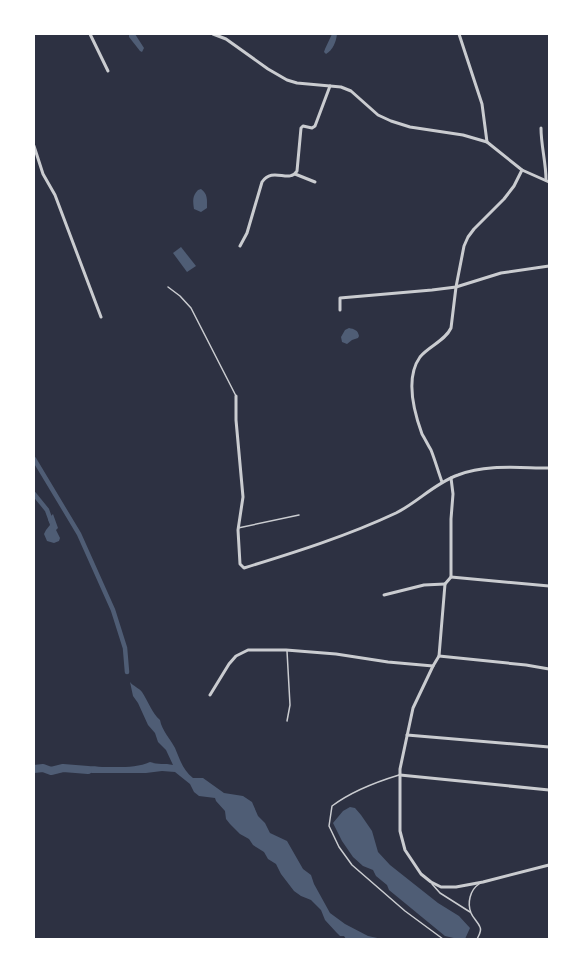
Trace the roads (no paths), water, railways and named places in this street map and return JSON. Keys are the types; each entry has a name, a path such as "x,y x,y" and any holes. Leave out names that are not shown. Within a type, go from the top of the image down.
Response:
{"street":[{"path":"90,34 108,71"},
{"path":"213,34 226,39 268,69 287,80 297,83 341,87 351,91 378,115 391,121 410,127 463,135 487,142 522,170 548,181"},
{"path":"459,34 482,104 487,142"},
{"path":"295,174 297,171 301,128 303,126 312,128 315,126 330,86"},
{"path":"541,128 541,141 548,181"},
{"path":"34,146 44,174 55,195 101,316"},
{"path":"442,482 416,416 412,377 420,357 448,335 451,328 461,256 468,237 504,199 514,186 522,170"},
{"path":"240,246 247,233 262,182 265,178 270,175 291,176 295,174 315,182"},
{"path":"340,310 340,298 456,287 501,273 549,266"},
{"path":"236,396 236,420 243,498 238,528 240,564 244,568 347,534 390,515 418,500 442,482 459,474 488,468 549,468"},
{"path":"451,478 451,577 445,584 439,656 413,708 400,769 400,831 405,850 421,874 431,882 441,887 483,882 549,865"},
{"path":"451,577 549,586"},
{"path":"384,595 424,584 445,584"},
{"path":"210,696 229,664 236,656 248,650 286,650 336,654 388,662 433,666"},
{"path":"439,656 526,665 549,669"},
{"path":"407,735 549,747"},
{"path":"400,775 549,790"}],"lane":[{"path":"168,287 180,296 191,308 236,396"},
{"path":"238,528 299,515"},
{"path":"286,650 290,704 287,721"},
{"path":"400,775 354,792 332,806 329,826 338,847 352,865 405,911 443,939"},
{"path":"431,882 440,893 471,913"},
{"path":"477,939 481,932 480,927 471,913 469,902 472,891 483,882"}],"water":[{"path":"129,34 135,34 144,48 142,52 129,37"},
{"path":"332,34 337,34 336,40 334,46 326,54 324,52"},
{"path":"201,189 207,197 207,208 201,212 194,209 193,201 196,192"},
{"path":"181,247 196,266 187,272 173,253"},
{"path":"349,328 357,331 359,336 347,344 342,342 341,337 345,330"},
{"path":"53,514 58,528 56,530 60,538 59,541 54,543 47,541 44,534 50,525 48,519"},
{"path":"130,682 142,692 152,710 160,720 162,728 175,748 187,772 193,778 203,778 224,793 243,796 252,802 258,816 265,823 270,833 287,841 303,869 311,875 314,884 330,913 345,924 368,936 382,939 346,939 344,936 340,936 325,920 321,910 311,900 294,891 281,874 276,864 268,859 264,852 253,845 249,839 240,834 230,824 226,819 225,811 215,798 199,796 194,792 190,784 175,772 92,773 78,770 88,766 128,767 150,762 173,765 166,750 158,742 155,733 148,725 138,703 133,696"},
{"path":"350,807 355,808 361,815 372,831 378,852 390,865 438,903 459,916 470,928 465,939 445,936 389,890 387,885 376,876 373,870 363,866 353,857 342,841 333,823 343,811"}],"waterway":[{"path":"34,459 79,534 113,610 125,648 127,672"},
{"path":"34,494 47,510 51,521"},
{"path":"34,769 43,768 51,771 63,768 88,770"}]}
